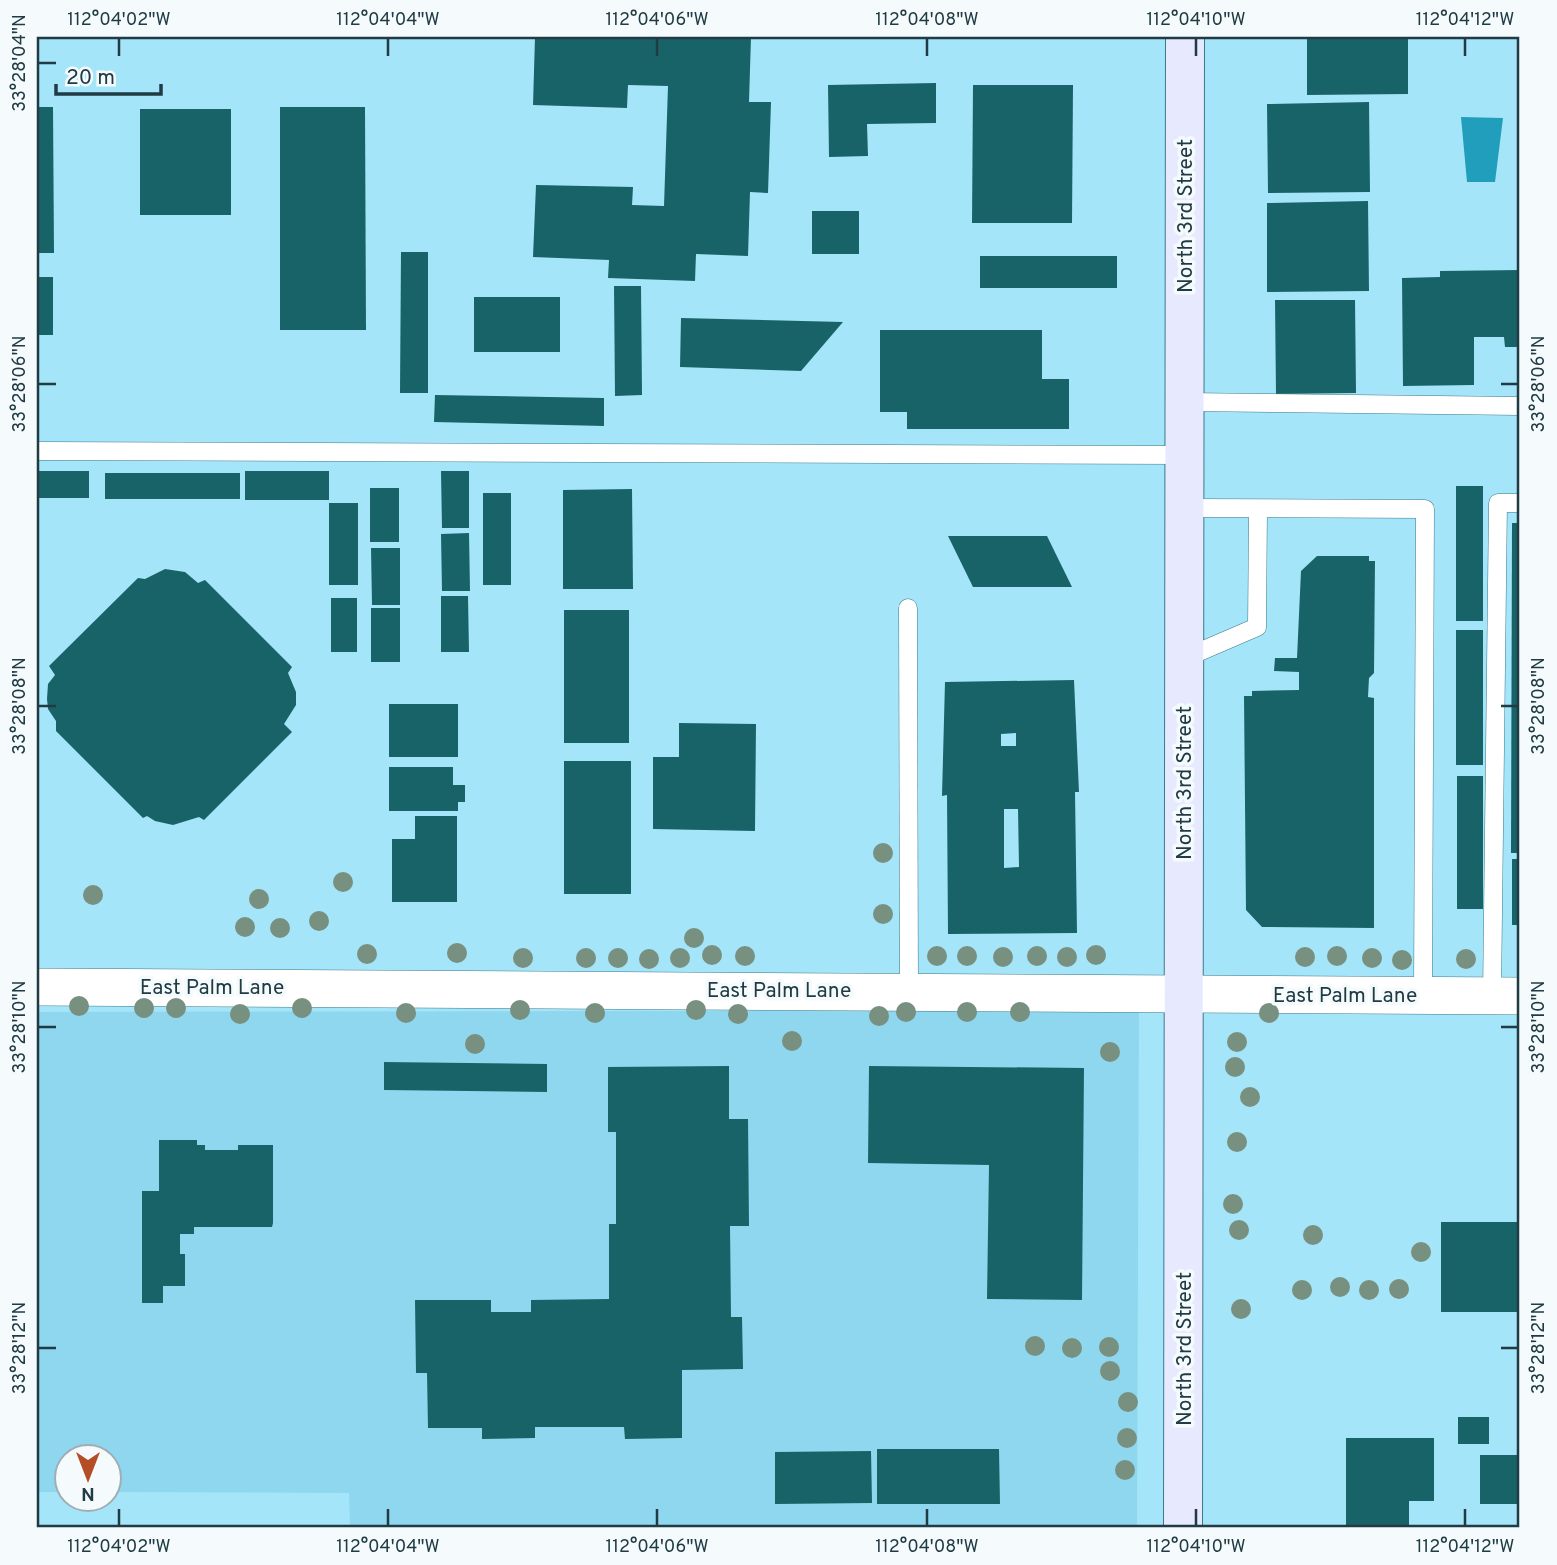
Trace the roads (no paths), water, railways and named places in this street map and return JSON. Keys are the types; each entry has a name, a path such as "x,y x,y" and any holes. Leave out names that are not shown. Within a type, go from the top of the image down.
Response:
{"street":[{"name":"North 3rd Street","path":"1183,1528 1185,37"},
{"name":"East Palm Lane","path":"37,987 1506,995"}],"lane":[{"path":"1185,402 1520,406"},
{"path":"37,451 1185,455"},
{"path":"1506,995 1498,503 1520,503"},
{"path":"1185,508 1425,509 1423,995"},
{"path":"1185,658 1257,627 1258,510"},
{"path":"908,608 909,991"}]}
